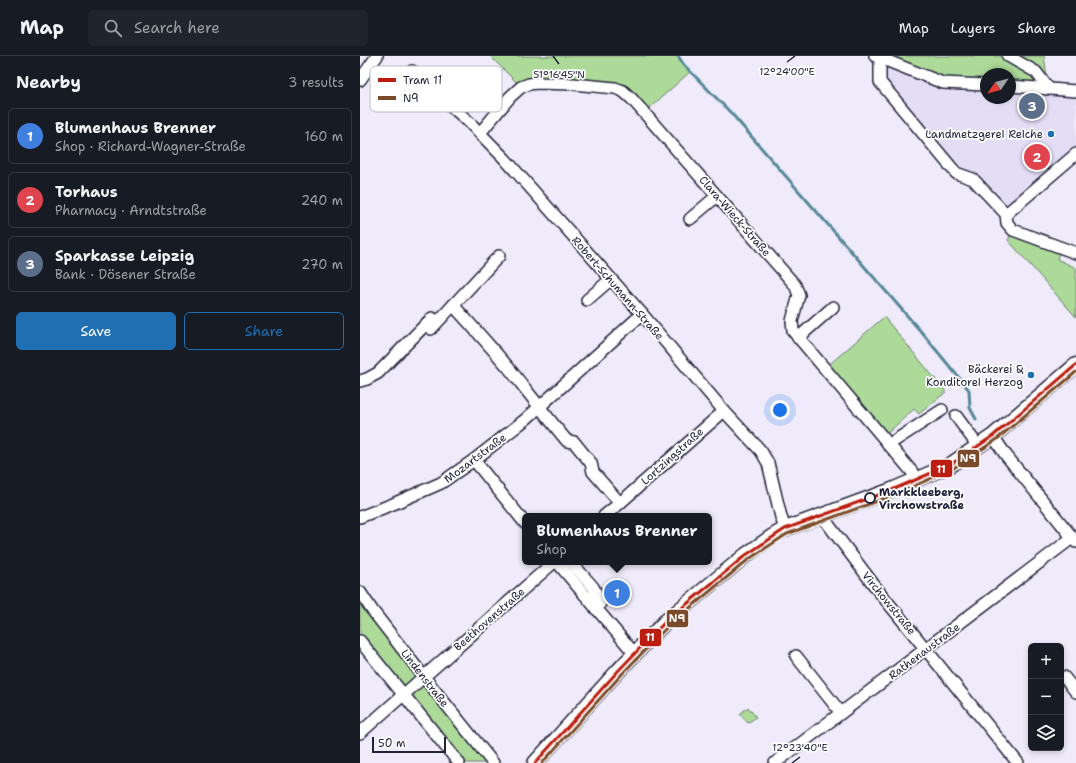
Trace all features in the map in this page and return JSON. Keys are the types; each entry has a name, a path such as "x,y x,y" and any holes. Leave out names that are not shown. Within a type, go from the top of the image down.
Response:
{"main road":[{"path":"535,763 634,653 665,622 746,555 773,536 785,530 892,490 950,465 993,436 1076,365"}],"street":[{"path":"360,80 377,56"},
{"path":"1008,56 1036,72 1049,89"},
{"path":"980,85 943,83 877,57 880,82 956,173 973,179 1006,214 1007,223 1013,230 1076,253"},
{"name":"Clara-Wieck-Straße","path":"502,106 521,87 529,84 565,84 615,88 623,91 632,99 795,285 799,295 792,322 793,331 918,479"},
{"path":"1016,86 1076,91"},
{"name":"Robert-Schumann-Straße","path":"458,112 480,132 505,159 612,279 724,411 761,451 768,463 785,530"},
{"name":"Clara-Wieck-Straße","path":"480,132 497,112"},
{"path":"1006,214 1076,154"},
{"path":"690,219 717,196"},
{"path":"360,381 378,373 453,305 499,256"},
{"path":"587,300 612,279"},
{"path":"453,305 482,336 568,441 574,442 591,463 593,472 620,502"},
{"path":"798,338 833,307"},
{"name":"Mozartstraße","path":"360,517 441,483 474,460 539,407 642,314"},
{"path":"888,445 942,410"},
{"name":"Lortzingstraße","path":"607,513 724,411"},
{"path":"956,416 978,446"},
{"path":"993,436 1005,454 1074,540"},
{"path":"474,460 522,519"},
{"name":"Virchowstraße","path":"822,516 877,589 1018,763"},
{"name":"Rathenaustraße","path":"775,763 1074,540"},
{"name":"Beethovenstraße","path":"360,733 551,565"},
{"path":"560,565 634,653"},
{"path":"574,565 593,587 601,602 596,608"},
{"name":"Lindenstraße","path":"360,592 372,610 424,677 493,763"},
{"path":"360,641 459,763"},
{"path":"796,656 841,713"},
{"path":"1064,677 1076,692"}],"shaded area":[{"path":"880,58 980,83 980,104 1016,104 1016,86 1076,91 1076,154 1006,214 961,175 880,82"}],"green space":[{"path":"490,56 678,56 684,65 691,71 644,113 623,91 521,87 502,68 502,66 500,66"},
{"path":"875,56 1044,56 1049,89 1016,86 1016,68 980,68 980,85 943,83"},
{"path":"1013,230 1061,247 1057,259 1076,268 1076,317 1008,240"},
{"path":"884,317 946,392 919,414 914,409 882,438 824,369"},
{"path":"360,592 493,763 459,763 360,641"},
{"path":"748,707 756,717 748,723 740,714"}],"waterway":[{"path":"678,56 684,65 731,113 923,334 969,390 970,408 976,419"}],"tram line":[{"name":"11","path":"535,763 618,671 665,622 746,555 785,529 892,490 950,465 993,436 1076,365"}],"transit line":[{"name":"N9","path":"542,763 622,674 668,626 749,559 787,534 894,495 952,469 996,440 1076,372"}],"place":[{"name":"Sparkasse Leipzig","path":"1032,106"},
{"name":"Landmetzgerei Reiche","path":"1051,134"},
{"name":"Torhaus","path":"1037,157"},
{"name":"Bäckerei & Konditorei Herzog","path":"1031,375"},
{"name":"Markkleeberg, Virchowstraße","path":"870,498"},
{"name":"Blumenhaus Brenner","path":"617,593"}]}
